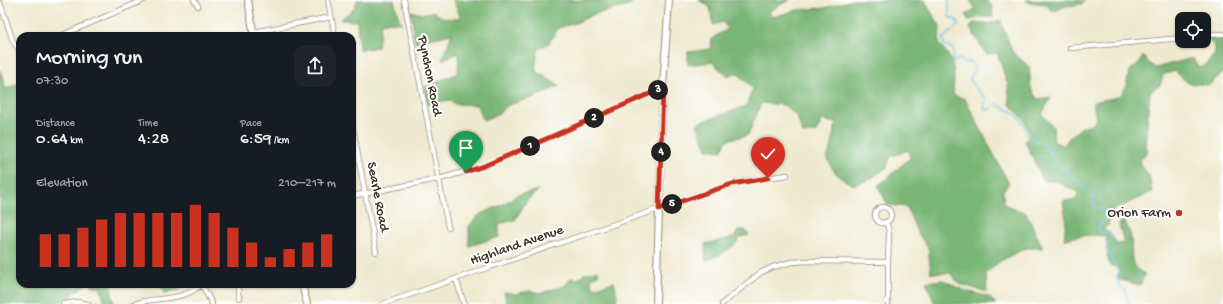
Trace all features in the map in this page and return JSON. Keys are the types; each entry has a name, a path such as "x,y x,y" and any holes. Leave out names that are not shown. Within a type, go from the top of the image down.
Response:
{"street":[{"path":"69,32 144,0"},
{"path":"194,0 198,6"},
{"path":"248,0 254,32"},
{"path":"328,0 334,32"},
{"name":"Pynchon Road","path":"404,0 448,227"},
{"path":"656,304 663,88 669,0"},
{"path":"1,1 13,41 16,46"},
{"path":"264,32 331,18"},
{"path":"1211,35 1223,34"},
{"path":"1070,48 1175,39"},
{"path":"356,195 461,174 484,166 663,88"},
{"name":"Searle Road","path":"356,143 376,252"},
{"name":"Highland Avenue","path":"383,304 732,184 787,176"},
{"path":"885,222 890,233 888,304"},
{"path":"722,304 760,273 792,262 888,262"},
{"path":"456,279 464,304"},
{"path":"134,304 183,295 196,288"},
{"path":"204,288 212,304"},
{"path":"238,288 239,298"},
{"path":"303,288 307,304"},
{"path":"63,304 78,302 88,304"}],"green space":[{"path":"357,0 394,0 399,19 402,23 381,23 378,47 359,50 357,21 340,20 355,8"},
{"path":"453,0 476,0 477,2 483,0 626,0 633,5 594,14 578,22 558,28 549,43 538,50 535,70 559,86 532,98 508,105 498,114 483,120 477,105 455,104 448,100 428,105 425,87 458,73 459,53 442,60 452,34 415,42 411,11 422,14 434,11 440,16 450,19 461,18"},
{"path":"699,0 790,0 769,11 772,17 798,10 824,8 853,0 925,0 940,26 939,44 945,50 952,62 954,74 953,95 965,99 1009,184 1003,190 1004,204 1026,213 1043,248 1026,248 1000,261 986,273 987,292 960,284 950,273 931,273 928,248 916,230 907,207 888,205 878,186 910,158 909,150 891,156 886,168 870,179 854,185 844,180 837,174 827,158 832,145 836,123 822,120 816,132 803,134 797,117 784,105 761,103 748,135 727,140 721,151 707,149 697,124 746,106 753,89 737,73 727,76 712,62 688,65 688,52 711,49 712,38 728,29 723,22 713,25 710,7"},
{"path":"970,0 986,0 992,6 993,17 968,20 966,15 975,9"},
{"path":"1026,0 1085,0 1082,4 1065,6 1053,12 1046,4 1028,2"},
{"path":"1000,20 1012,51 1029,67 1031,89 1037,99 1051,97 1042,114 1053,127 1054,142 1064,146 1069,138 1082,127 1092,125 1096,120 1093,102 1120,96 1125,88 1129,71 1140,62 1143,56 1155,68 1193,58 1198,68 1204,66 1215,54 1215,47 1211,42 1211,39 1223,37 1223,73 1209,85 1188,83 1175,71 1163,75 1160,85 1150,92 1145,145 1148,150 1140,160 1141,165 1150,178 1152,192 1113,210 1108,225 1103,229 1110,233 1117,244 1124,243 1119,224 1124,220 1131,236 1133,264 1139,271 1145,274 1140,285 1117,279 1120,268 1110,265 1106,236 1085,235 1064,240 1066,219 1063,201 1077,199 1078,192 1056,181 1044,181 1025,141 1030,134 1024,119 1010,105 1008,85 997,53 986,54 970,28 973,23 989,24"},
{"path":"0,70 6,89 16,85 16,288 81,288 69,297 53,304 0,304"},
{"path":"539,190 527,200 515,220 499,224 499,237 469,246 469,226 480,214 504,204 517,195"},
{"path":"738,230 745,230 749,235 740,237 730,249 706,261 705,244 735,237"},
{"path":"598,270 598,275 591,278 593,288 614,282 617,296 615,304 507,304 504,292 516,294 529,291 541,293 565,286 571,278 578,279 583,274"},
{"path":"943,280 963,290 989,297 996,304 935,304 926,282"},
{"path":"100,288 111,288 115,304 97,304 94,301 105,302"},
{"path":"162,288 179,288 179,290 164,293"}],"waterway":[{"path":"949,0 949,17 958,21 958,26 943,38 944,45 954,49 952,63 959,59 965,63 972,62 975,69 970,79 978,91 986,98 984,109 989,110 996,104 1009,110 1021,119 1028,137 1043,144 1049,150 1057,164 1090,191 1095,207 1104,209 1105,220 1098,228 1100,232 1110,234 1112,238 1107,244 1106,249 1120,274 1118,285 1125,290 1128,304"}],"place":[{"name":"Orion Farm","path":"1179,213"}],"route":[{"path":"466,172 484,166 663,88 659,209 732,184 768,178"}]}
